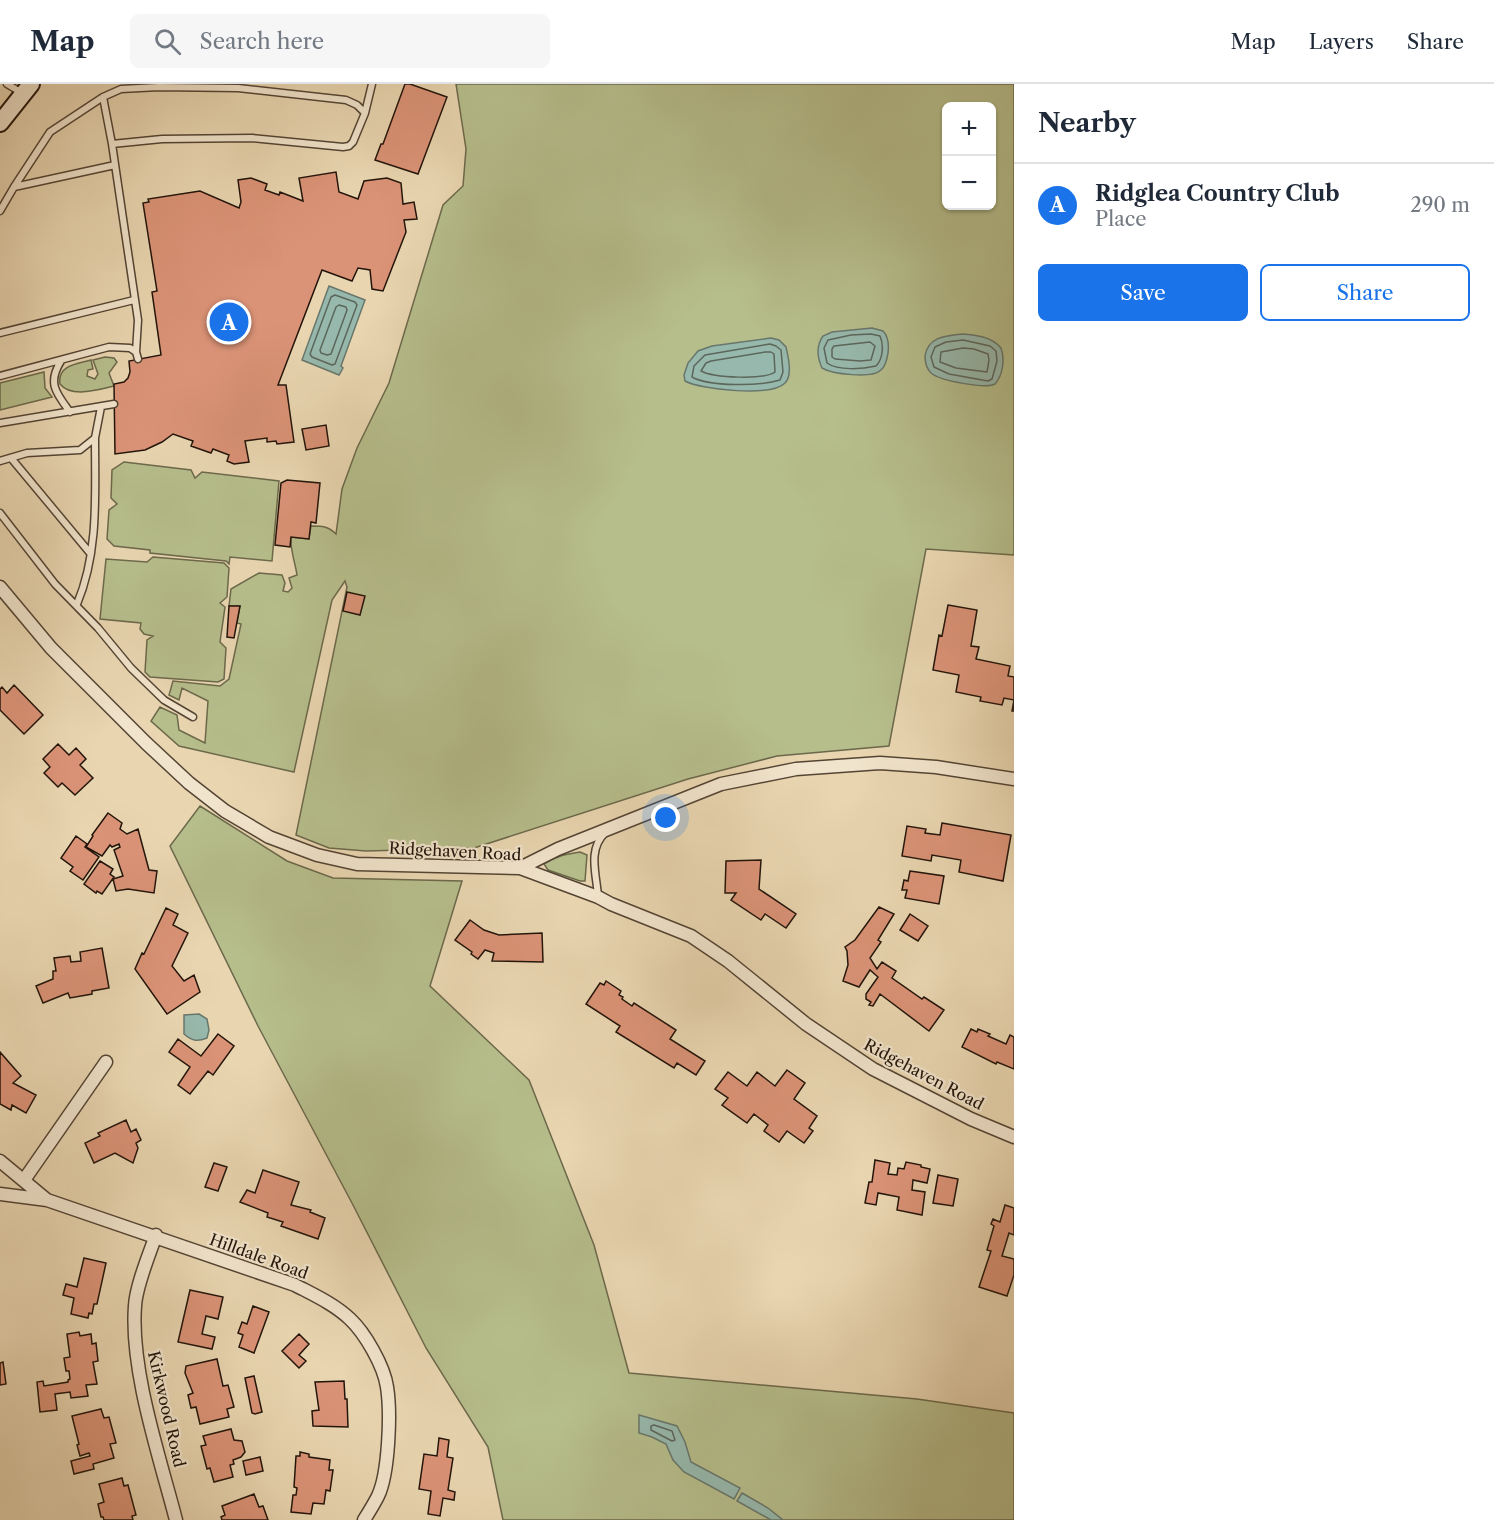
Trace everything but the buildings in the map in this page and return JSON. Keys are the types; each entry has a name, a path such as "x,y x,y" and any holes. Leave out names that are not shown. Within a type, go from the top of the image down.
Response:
{"street":[{"path":"0,123 27,89"},
{"name":"Ridgehaven Road","path":"0,587 51,648 101,700 164,759 225,811 269,837 317,855 357,864 520,868 598,897 691,936 728,961 806,1024 873,1069 971,1119 1014,1137"},
{"path":"520,868 558,849 721,784 796,769 880,763 936,767 1014,779"},
{"path":"24,1180 106,1062"},
{"name":"Hilldale Road","path":"0,1161 47,1200"},
{"name":"Hilldale Road","path":"0,1194 47,1200 156,1235 295,1285 329,1302 351,1320 368,1342 387,1385 388,1452 379,1494 364,1520"},
{"name":"Kirkwood Road","path":"156,1235 135,1305 136,1346 144,1393 176,1520"}],"lane":[{"path":"7,84 27,89"},
{"path":"112,144 172,139 252,138 349,146 353,142 364,113 372,84"},
{"path":"0,212 3,199 14,187 50,132 103,97 121,90 159,87 238,88 346,100 357,105 364,113"},
{"path":"0,376 109,347 130,348 137,355 138,320 103,97"},
{"path":"14,187 115,165"},
{"path":"0,333 134,300"},
{"path":"61,360 54,373 53,387 70,412"},
{"path":"0,423 114,404"},
{"path":"77,604 86,583 94,526 95,438 101,407"},
{"path":"0,461 27,453 80,450 95,438"},
{"path":"11,458 90,553"},
{"path":"0,513 55,584 77,604 130,668 164,700 193,717"},
{"path":"598,897 595,852 601,837 612,827"}],"green space":[{"path":"456,84 1014,84 1014,555 926,549 889,746 777,756 688,779 474,848 366,851 329,848 296,835 347,587 345,581 332,600 294,772 179,746 151,721 160,707 177,715 179,730 205,743 208,701 182,688 179,700 169,695 173,681 220,686 229,679 241,624 237,623 240,606 229,606 231,589 259,573 282,575 285,583 283,591 288,592 292,588 289,578 297,575 291,537 309,539 311,526 325,527 336,534 342,489 357,448 389,383 443,205 463,186 466,149"},
{"path":"105,357 114,358 117,362 109,373 114,386 78,392 71,391 60,384 60,378 65,369 91,360 93,369 88,370 87,376 95,379 98,374 93,360"},
{"path":"44,372 45,388 52,397 0,410 0,383"},
{"path":"124,462 191,470 195,478 202,472 279,481 272,561 230,557 229,564 226,561 150,553 150,550 114,546 107,539 109,510 117,504 111,498 112,470"},
{"path":"153,557 224,563 229,568 227,597 220,603 225,607 220,642 226,648 224,679 218,682 150,677 145,672 147,640 153,636 144,634 140,629 141,623 100,619 106,559 147,562"},
{"path":"200,806 287,861 333,878 462,881 430,986 529,1080 594,1245 629,1373 917,1399 1014,1413 1014,1520 503,1520 488,1447 426,1348 258,1026 170,846"},
{"path":"580,852 587,855 585,881 548,870 544,864 557,857"}],"water":[{"path":"329,286 365,300 339,375 302,360"},
{"path":"872,328 883,331 888,341 887,360 881,370 876,373 852,375 822,368 818,352 823,336 832,332"},
{"path":"962,334 989,339 1001,348 1002,367 995,384 982,386 963,383 944,379 931,373 926,365 925,356 930,344 939,338"},
{"path":"771,338 779,340 786,347 789,360 787,380 778,387 766,390 736,391 706,387 685,381 684,375 688,363 698,351 712,346"},
{"path":"199,1014 207,1019 209,1030 207,1038 195,1040 184,1034 184,1015"},
{"path":"639,1415 677,1426 691,1462 740,1488 734,1499 684,1472 673,1460 666,1444 639,1433"},
{"path":"742,1493 783,1520 771,1520 737,1501"}],"place":[{"name":"Ridglea Country Club","path":"229,322"}]}
